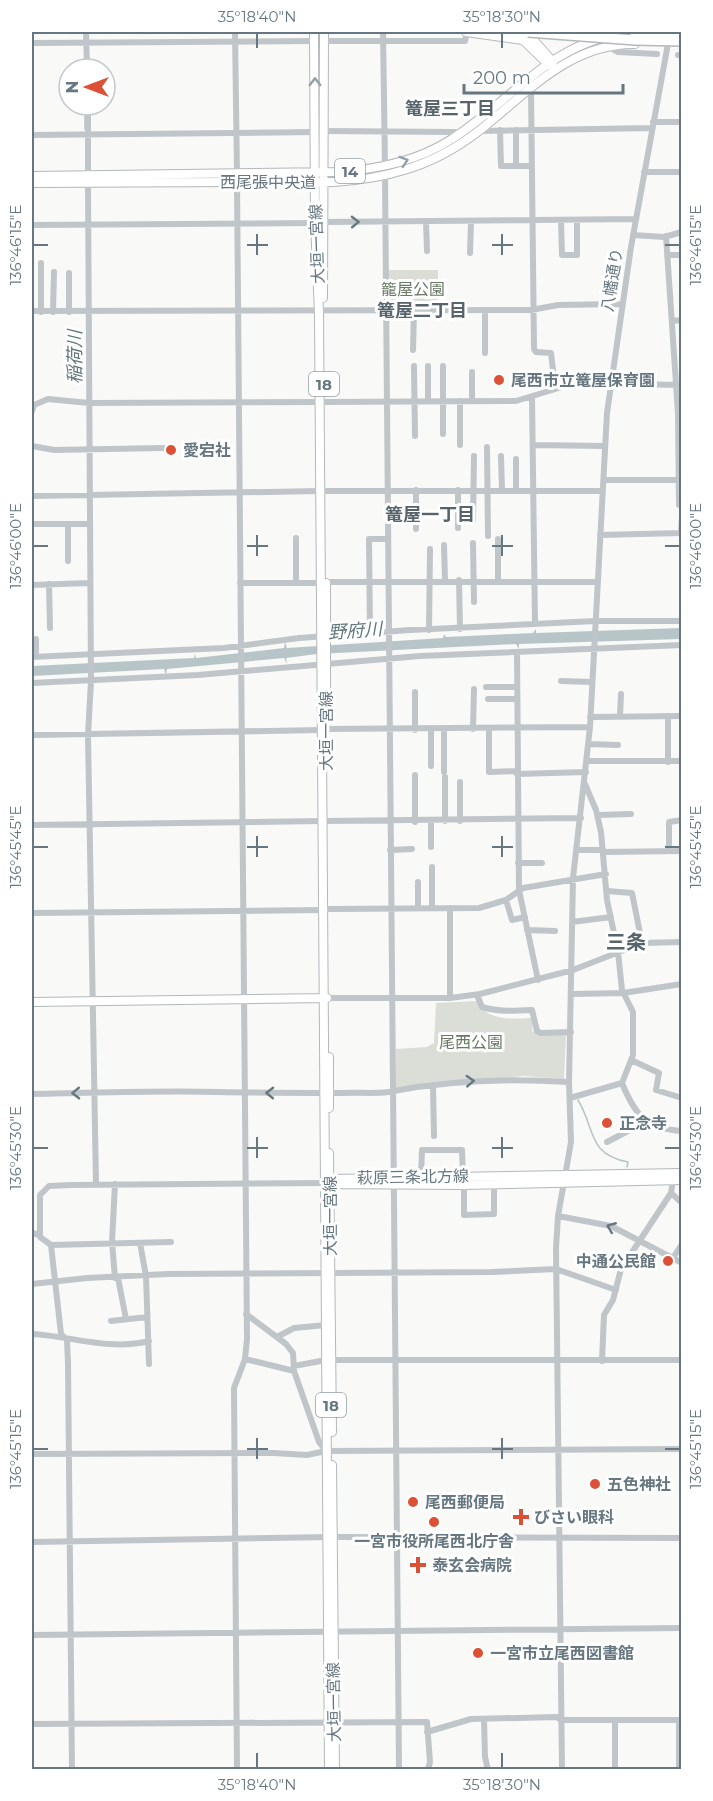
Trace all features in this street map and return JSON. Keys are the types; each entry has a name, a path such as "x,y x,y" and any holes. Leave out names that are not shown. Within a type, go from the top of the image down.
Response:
{"highway":[{"path":"528,32 681,43"},
{"path":"634,32 681,33"}],"main road":[{"name":"大垣一宮線","path":"314,32 320,132 325,172 320,182 315,223 321,312"},
{"name":"大垣一宮線","path":"323,636 321,312 325,222 320,182 316,172 324,32"},
{"path":"466,32 523,40 549,61"},
{"path":"507,32 530,36 555,69"},
{"name":"西尾張中央道","path":"237,178 385,166 429,151 457,135 549,61 584,42 608,33 628,32"},
{"name":"西尾張中央道","path":"32,176 88,179 237,178 320,182 386,175 444,154 480,130 555,69 580,55 607,46 681,43"},
{"name":"西尾張中央道","path":"32,183 88,179"},
{"name":"18","path":"323,636 323,664"},
{"name":"大垣一宮線","path":"323,664 328,1182 326,1325 329,1361"},
{"path":"32,1002 326,998"},
{"name":"萩原三条北方線","path":"328,1182 565,1178 681,1173"},
{"name":"萩原三条北方線","path":"393,1181 421,1178 494,1184 565,1178 677,1180"},
{"name":"大垣一宮線","path":"327,1272 331,1632 329,1770"},
{"name":"大垣一宮線","path":"331,1724 335,1770"}],"street":[{"path":"86,32 87,57"},
{"path":"235,32 246,1274 244,1359 234,1388 237,1770"},
{"path":"383,32 385,166"},
{"path":"324,41 465,41 466,32"},
{"name":"八幡通り","path":"562,1770 556,1269 558,1216 571,1142 569,1082 573,994 573,878 589,744 610,383 621,304 670,32"},
{"path":"32,43 315,42"},
{"path":"627,53 633,44"},
{"path":"607,46 618,52 657,54"},
{"path":"531,88 534,349 536,352 551,353 554,379 559,386"},
{"path":"88,117 91,657 88,735 96,1184"},
{"path":"480,130 681,123"},
{"path":"500,130 501,166 532,166"},
{"path":"516,130 516,166"},
{"path":"32,135 384,131 455,132 457,135"},
{"path":"644,172 681,172"},
{"path":"386,175 388,659 397,1361 399,1770"},
{"path":"325,222 636,219"},
{"path":"561,220 562,255 577,255 577,220"},
{"path":"470,253 471,221"},
{"path":"426,222 427,251"},
{"path":"32,225 315,223"},
{"path":"633,235 666,236 681,232"},
{"path":"666,236 679,385 679,505 681,505"},
{"path":"668,255 681,255"},
{"path":"40,263 41,312"},
{"path":"53,312 54,272"},
{"path":"69,273 69,312"},
{"path":"32,311 414,311 534,309 558,304 621,304"},
{"path":"485,310 485,354"},
{"path":"413,350 414,311"},
{"path":"672,321 681,320"},
{"path":"414,366 415,436"},
{"path":"428,366 428,401"},
{"path":"443,366 443,434"},
{"path":"472,372 472,401"},
{"path":"32,407 48,399 89,404 516,401 575,383 679,385"},
{"path":"532,397 535,624"},
{"path":"460,401 460,445"},
{"path":"533,445 605,446"},
{"path":"32,446 54,450 163,448"},
{"path":"487,447 488,536"},
{"path":"473,521 474,456"},
{"path":"501,456 502,490"},
{"path":"516,459 516,490"},
{"path":"604,480 680,480"},
{"path":"32,496 90,493 387,490 603,491"},
{"path":"416,490 416,529"},
{"path":"458,490 458,528"},
{"path":"600,535 681,533 681,516"},
{"path":"32,524 89,524"},
{"path":"69,524 69,561"},
{"path":"296,538 296,582"},
{"path":"370,634 369,539 388,539"},
{"path":"498,539 498,582"},
{"path":"473,543 474,602"},
{"path":"444,545 445,580"},
{"path":"429,630 430,549"},
{"path":"240,583 429,580 598,582"},
{"path":"459,580 460,629"},
{"path":"32,585 90,583"},
{"path":"49,584 50,628"},
{"path":"36,639 34,657 91,657 388,632 595,621 681,621"},
{"path":"32,683 239,672 388,659 681,645"},
{"path":"517,652 519,890 538,980"},
{"path":"561,681 592,682"},
{"path":"486,687 517,687"},
{"path":"473,729 474,689"},
{"path":"415,692 415,730"},
{"path":"620,716 621,694"},
{"path":"488,699 517,699"},
{"path":"668,716 668,762"},
{"path":"590,717 681,716"},
{"path":"32,735 324,729 431,730 590,727"},
{"path":"444,729 445,821"},
{"path":"489,729 489,772 586,772"},
{"path":"431,730 431,766"},
{"path":"589,744 618,745"},
{"path":"587,761 681,761"},
{"path":"415,776 415,822"},
{"path":"460,782 460,821"},
{"path":"585,783 597,815 610,917 618,952 623,993 633,1012 631,1060 622,1083"},
{"path":"597,815 631,814"},
{"path":"32,825 415,822 580,818"},
{"path":"669,851 669,822 681,820"},
{"path":"431,821 431,847"},
{"path":"390,850 412,849"},
{"path":"577,850 681,851"},
{"path":"518,863 542,863"},
{"path":"432,867 432,908"},
{"path":"32,913 478,908 506,900 519,890 573,878 606,874"},
{"path":"418,882 418,908"},
{"path":"607,891 632,893 642,943"},
{"path":"506,900 512,920 525,917"},
{"path":"450,908 450,998"},
{"path":"572,922 610,917"},
{"path":"527,930 555,931"},
{"path":"326,998 450,998 477,995 573,970 642,943 681,942"},
{"path":"573,994 623,993 681,984"},
{"path":"477,995 482,1007 500,1009 504,1012 532,1010 537,1031 541,1033 571,1032"},
{"path":"631,1060 658,1073 656,1090 681,1098"},
{"path":"32,1094 326,1093 393,1090 445,1082 514,1079 569,1082"},
{"path":"570,1098 622,1083"},
{"path":"622,1083 645,1122 664,1129 681,1131"},
{"path":"433,1085 434,1136"},
{"path":"607,1142 645,1122"},
{"path":"421,1178 422,1150 462,1150 464,1215 494,1214 494,1184"},
{"path":"602,1361 604,1315 608,1311 616,1290 621,1269 677,1180"},
{"path":"171,1242 51,1245 45,1242 40,1235 40,1195 49,1186 328,1182"},
{"path":"115,1184 112,1245 126,1319"},
{"path":"670,1193 681,1203"},
{"path":"558,1216 599,1222 640,1240 681,1263"},
{"path":"32,1233 40,1235"},
{"path":"140,1243 140,1257 146,1275 149,1364"},
{"path":"673,1258 681,1244"},
{"path":"51,1245 61,1334 64,1338 69,1363 72,1770"},
{"path":"32,1284 146,1275 556,1269 616,1290"},
{"path":"246,1314 277,1336 293,1353 294,1368 320,1442 329,1451"},
{"path":"111,1321 147,1317"},
{"path":"277,1336 294,1328 326,1325"},
{"path":"32,1334 114,1345 149,1341"},
{"path":"244,1359 294,1368 329,1361 681,1360"},
{"path":"32,1454 307,1455 329,1451 681,1449"},
{"path":"32,1542 330,1537 681,1538"},
{"path":"32,1635 681,1628"},
{"path":"427,1732 463,1720 484,1719 557,1717 561,1720 680,1720 679,1770"},
{"path":"484,1719 485,1757 488,1770"},
{"path":"615,1720 615,1770"},
{"path":"32,1724 427,1722 430,1761 428,1770"}],"green space":[{"name":"籠屋公園","path":"389,270 438,270 438,307 389,307"},
{"name":"尾西公園","path":"477,1001 481,1008 493,1015 533,1019 532,1031 542,1035 566,1035 564,1079 523,1076 395,1088 396,1049 427,1047 434,1043 436,1003"}],"shaded area":[{"path":"681,628 681,639 519,644 519,649 516,644 317,654 286,658 287,664 284,658 167,669 166,675 164,669 32,676 32,666 194,658 195,654 196,658 284,648 285,642 287,648 443,638 444,634 446,637 533,633 536,629 536,633"}],"waterway":[{"name":"稲荷川","path":"85,117 85,129"},
{"path":"578,1100 599,1147 605,1153 628,1162 627,1167"}],"place":[{"name":"尾西市立篭屋保育園","path":"499,380"},
{"name":"愛宕社","path":"171,450"},
{"name":"正念寺","path":"607,1123"},
{"name":"中通公民館","path":"668,1261"},
{"name":"五色神社","path":"595,1484"},
{"name":"尾西郵便局","path":"413,1502"},
{"name":"びさい眼科","path":"521,1517"},
{"name":"一宮市役所尾西北庁舎","path":"434,1522"},
{"name":"泰玄会病院","path":"418,1565"},
{"name":"一宮市立尾西図書館","path":"478,1653"}],"district":[{"name":"篭屋三丁目","path":"450,109"},
{"name":"篭屋二丁目","path":"422,311"},
{"name":"篭屋一丁目","path":"430,515"},
{"name":"三条","path":"626,942"}],"water label":[{"name":"野府川","path":"355,631"}]}
